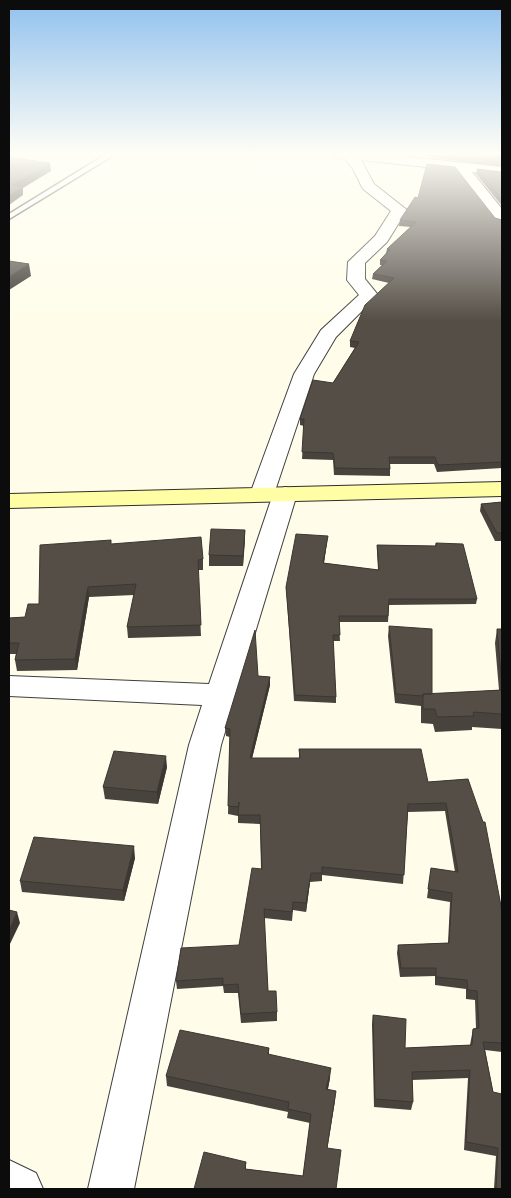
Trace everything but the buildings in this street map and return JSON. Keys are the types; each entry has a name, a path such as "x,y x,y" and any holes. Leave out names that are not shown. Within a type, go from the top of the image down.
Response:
{"street":[{"path":"111,1189 205,745 222,695 304,374 328,334 369,295 356,280 357,262 381,239 399,210 398,209"},
{"path":"494,209 502,219"},
{"path":"9,501 502,490"},
{"path":"9,686 222,695"},
{"path":"9,1183 20,1189"}],"lane":[{"path":"9,217 22,209"}]}
